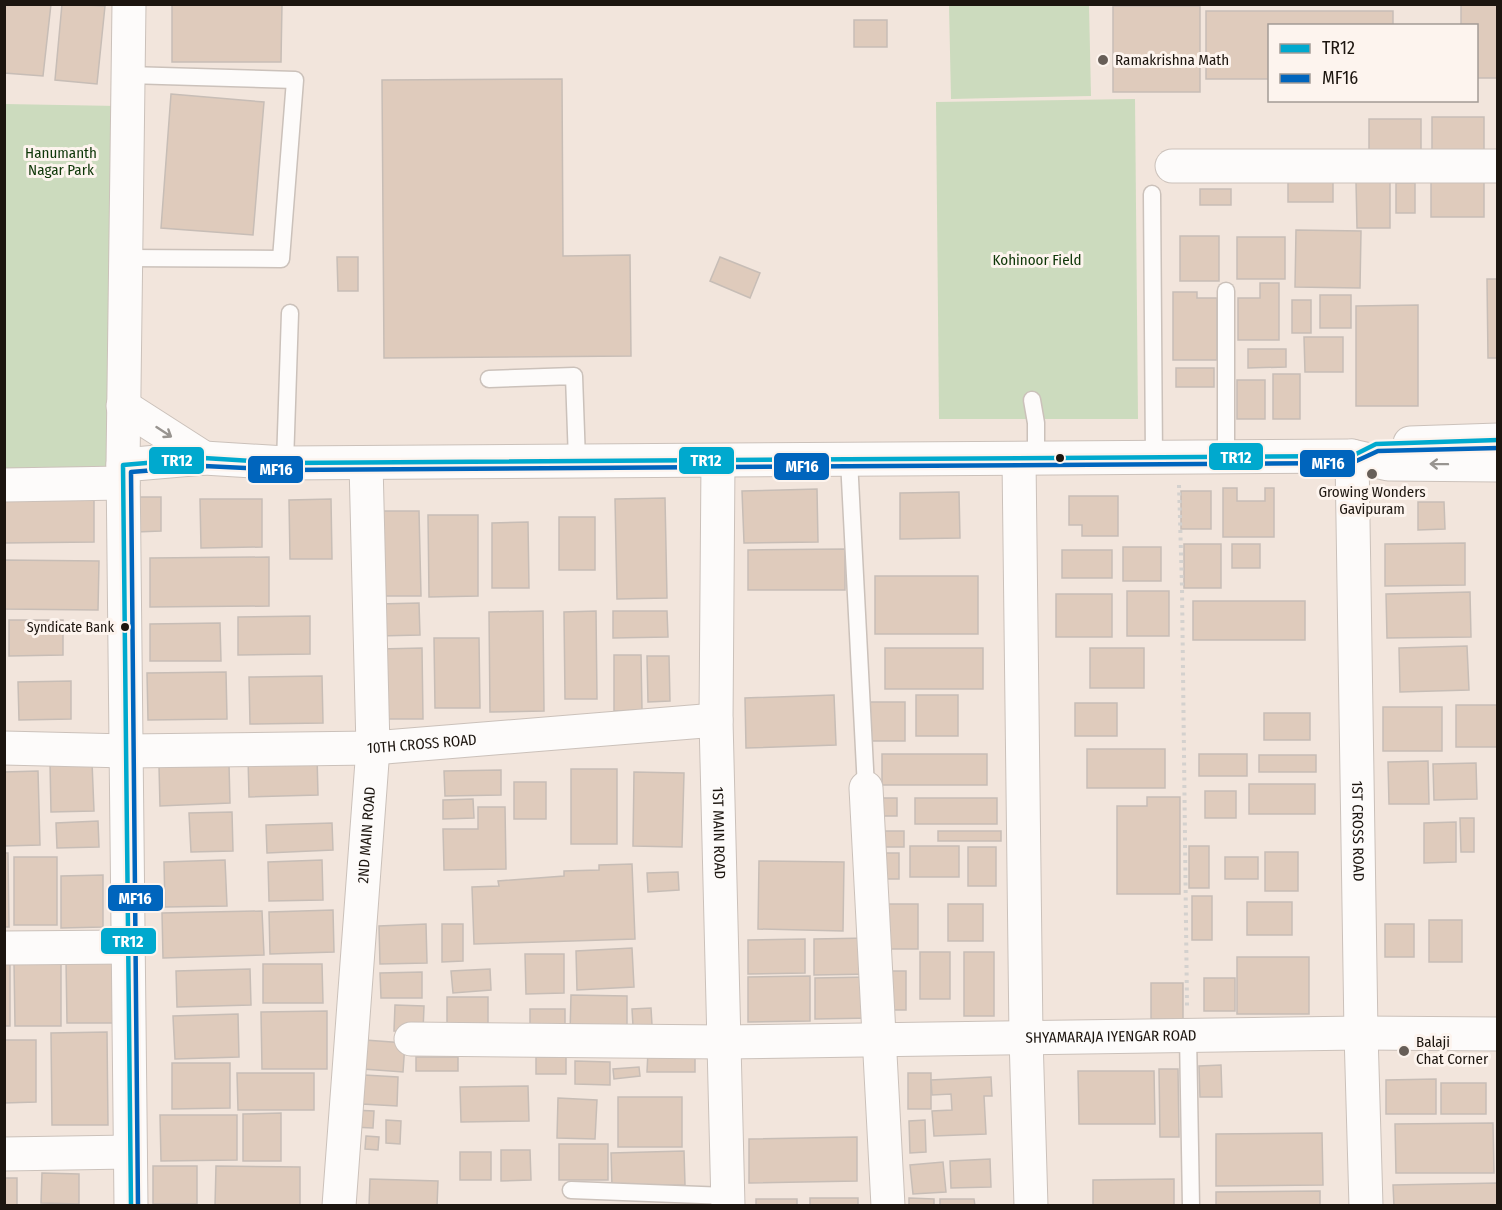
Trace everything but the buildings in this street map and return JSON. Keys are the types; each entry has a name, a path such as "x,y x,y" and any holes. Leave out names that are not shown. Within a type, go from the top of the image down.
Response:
{"street":[{"path":"129,4 123,474 130,1206"},
{"path":"1172,166 1497,166"},
{"path":"123,406 204,458"},
{"path":"1352,456 1376,444 1497,440"},
{"path":"4,484 123,474 204,458 285,463 366,463 1352,456 1388,464 1497,465"},
{"name":"1ST CROSS ROAD","path":"1352,456 1366,1206"},
{"path":"1027,458 1026,1037 1031,1206"},
{"name":"1ST MAIN ROAD","path":"718,461 716,720 727,1201"},
{"name":"2ND MAIN ROAD","path":"339,1206 373,747 366,463"},
{"name":"10TH CROSS ROAD","path":"4,748 127,751 373,747 716,720"},
{"path":"866,788 888,1206"},
{"path":"4,948 129,947"},
{"name":"SHYAMARAJA IYENGAR ROAD","path":"411,1039 724,1042 1361,1033 1497,1034"},
{"path":"4,1154 130,1152"}],"lane":[{"path":"125,258 280,259 295,80 128,75"},
{"path":"1152,194 1166,458"},
{"path":"1226,291 1226,457"},
{"path":"285,463 290,313"},
{"path":"489,379 574,376 577,462"},
{"path":"1027,458 1036,423 1032,400"},
{"path":"849,460 866,788"},
{"path":"1188,1035 1191,1206"},
{"path":"571,1190 727,1201"}],"path":[{"path":"1166,458 1182,587 1188,1035"}],"green space":[{"path":"949,5 1089,5 1091,96 951,99"},
{"name":"Kohinoor Field","path":"1135,99 1138,419 939,419 936,102"},
{"name":"Hanumanth Nagar Park","path":"5,104 118,106 108,478 5,478"}],"transit line":[{"name":"TR12","path":"131,1206 123,465 204,458 285,463 1352,456 1376,444 1498,440"},
{"name":"MF16","path":"138,1206 131,472 204,466 285,470 1352,463 1378,451 1498,448"}],"place":[{"name":"Ramakrishna Math","path":"1103,60"},
{"name":"Growing Wonders Gavipuram","path":"1372,474"},
{"name":"Syndicate Bank","path":"125,627"},
{"name":"Balaji Chat Corner","path":"1404,1051"}]}
